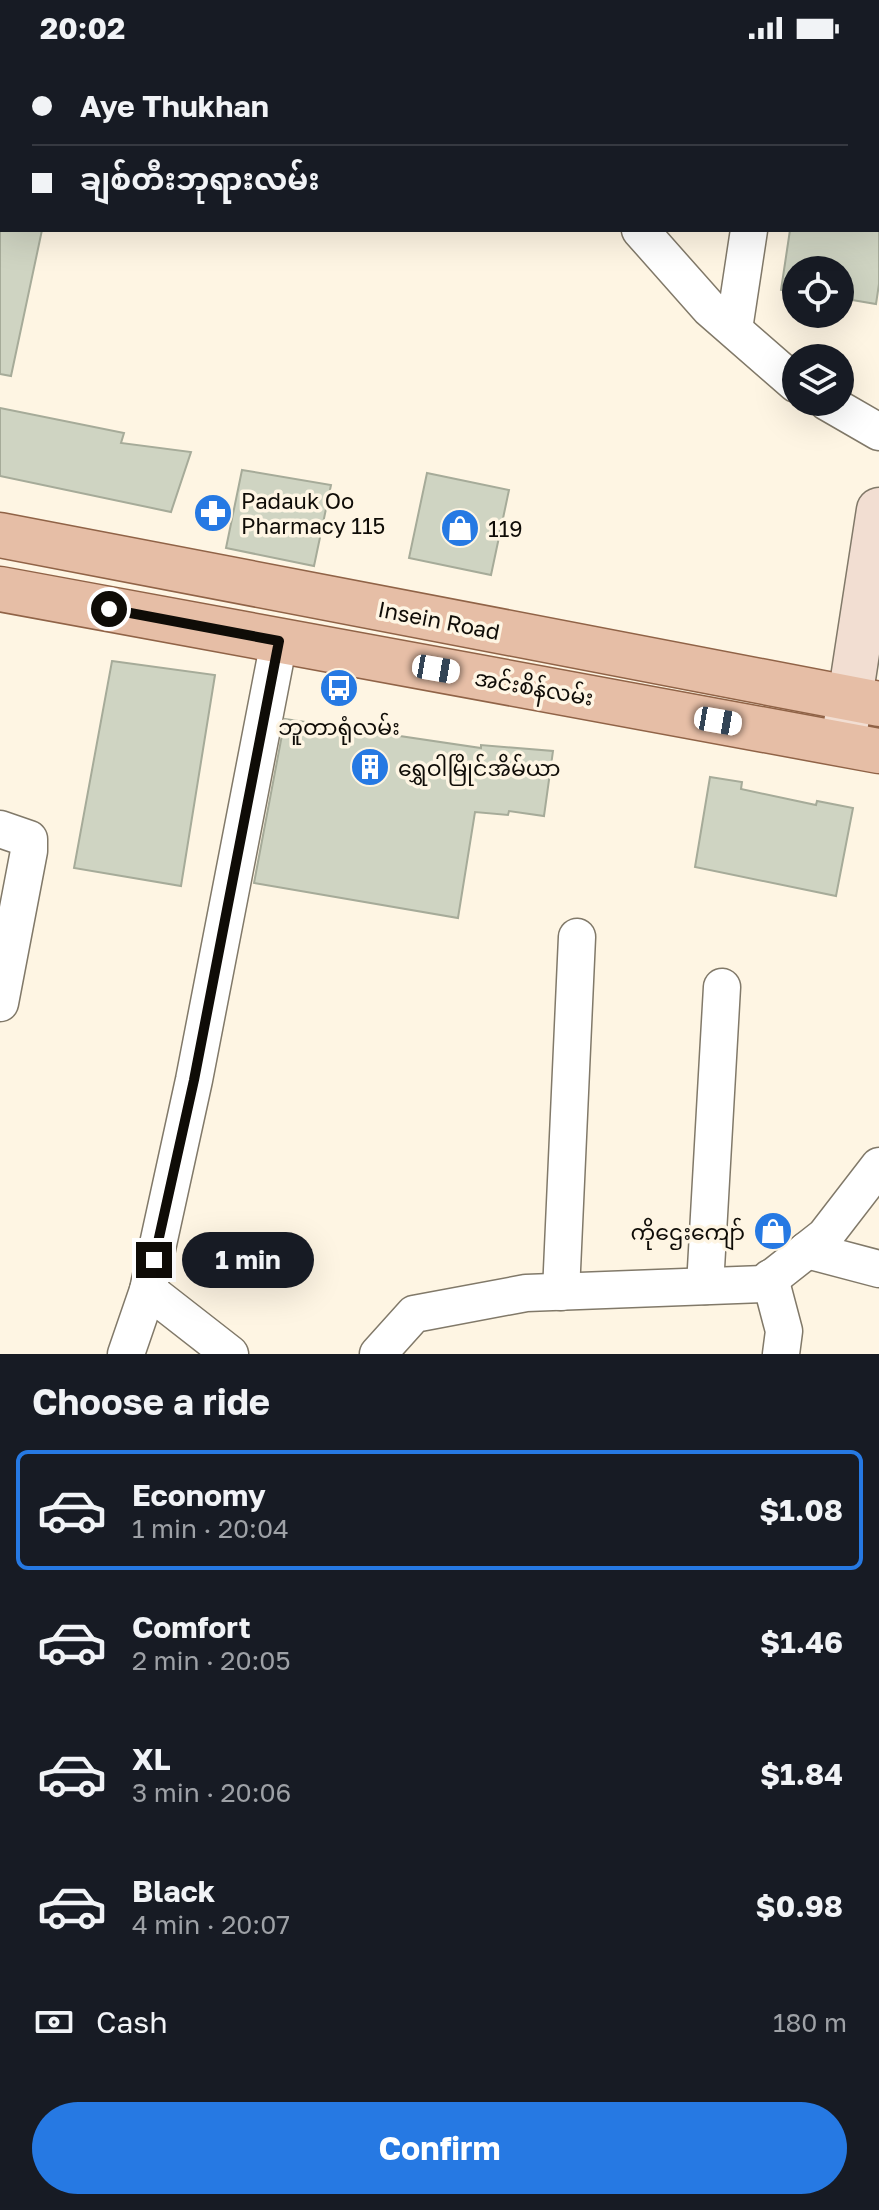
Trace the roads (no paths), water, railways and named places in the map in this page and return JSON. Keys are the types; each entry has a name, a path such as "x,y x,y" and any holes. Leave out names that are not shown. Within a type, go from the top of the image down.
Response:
{"main road":[{"path":"861,747 879,510"},
{"name":"Insein Road","path":"0,535 865,701"},
{"name":"အင်းစိန်လမ်း","path":"0,589 861,747"}],"street":[{"path":"642,232 710,309 782,372"},
{"path":"734,329 749,232"},
{"path":"851,416 879,432"},
{"path":"126,1354 148,1290 194,1080 279,641"},
{"path":"0,829 29,839 0,1003"},
{"path":"561,1292 577,937"},
{"path":"705,1286 722,987"},
{"path":"378,1354 414,1314 526,1293 764,1284 825,1236 879,1166"},
{"path":"807,1250 879,1269"},
{"path":"770,1278 784,1331 781,1354"},
{"path":"148,1290 230,1354"}],"place":[{"name":"Padauk Oo Pharmacy 115","path":"213,513"},
{"name":"119","path":"460,528"},
{"name":"ဘူတာရုံလမ်း","path":"339,688"},
{"name":"ရွှေဝါမြိုင်အိမ်ယာ","path":"370,767"},
{"name":"ကိုဌေးကျော်","path":"773,1231"}]}
